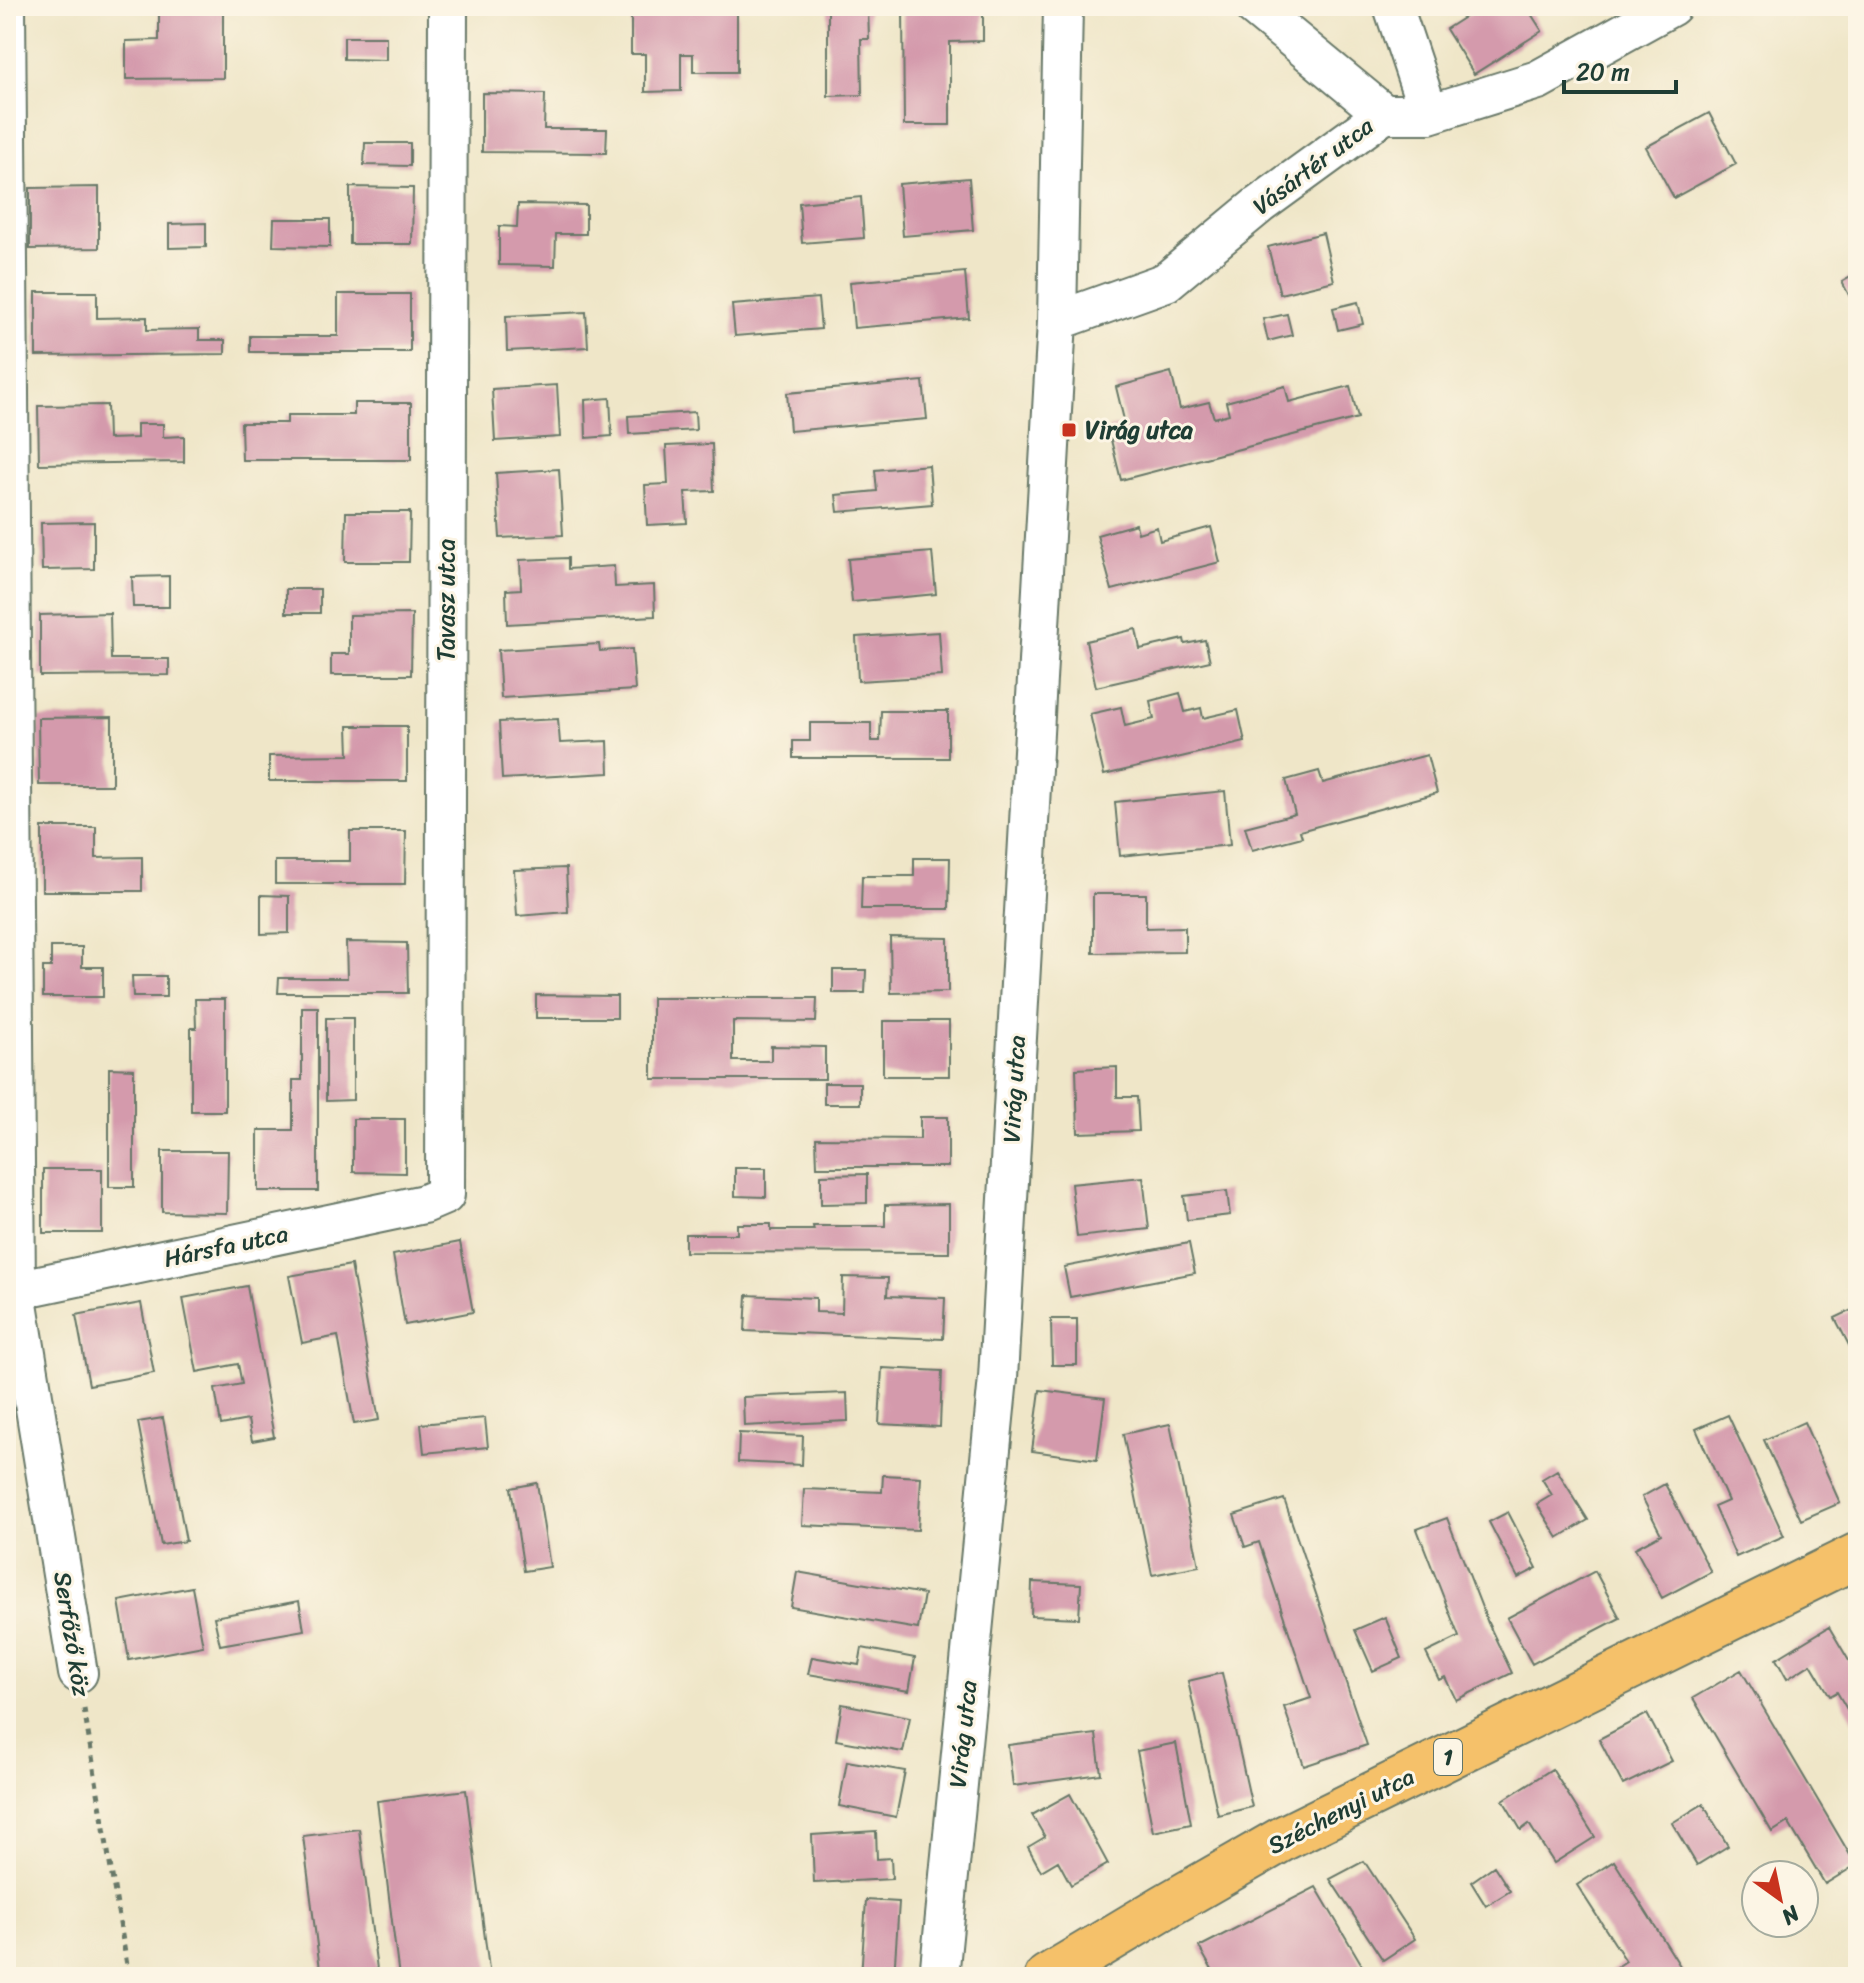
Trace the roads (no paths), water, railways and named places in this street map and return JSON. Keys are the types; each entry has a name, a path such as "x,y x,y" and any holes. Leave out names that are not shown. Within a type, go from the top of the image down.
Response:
{"main road":[{"name":"Széchenyi utca","path":"1047,1977 1286,1837 1858,1555"}],"street":[{"name":"Serfőző köz","path":"6,6 11,1292 78,1673"},
{"name":"Tavasz utca","path":"445,1195 448,6"},
{"name":"Virág utca","path":"939,1977 998,1378 1057,321 1063,6"},
{"path":"1253,6 1384,114"},
{"path":"1393,6 1429,114"},
{"name":"Vásártér utca","path":"1057,321 1166,282 1259,205 1384,114 1429,114 1538,80 1672,6"},
{"name":"Hársfa utca","path":"11,1292 424,1204 445,1195"}],"place":[{"name":"Virág utca","path":"1069,430"}]}
